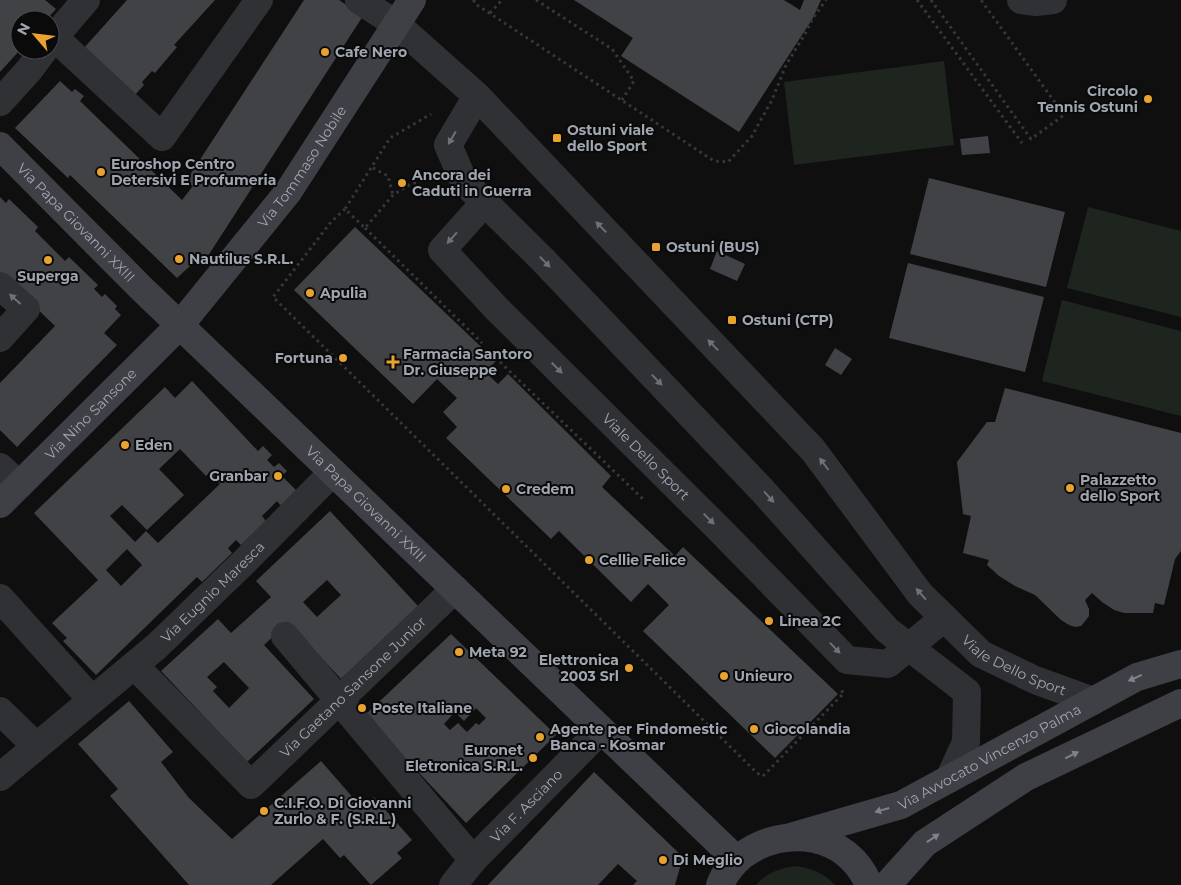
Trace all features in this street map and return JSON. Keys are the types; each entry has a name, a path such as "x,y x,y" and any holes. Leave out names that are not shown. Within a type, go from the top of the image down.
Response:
{"street":[{"path":"60,30 86,0"},
{"path":"60,52 162,137 259,0"},
{"name":"Viale Dello Sport","path":"359,0 396,24 477,96 813,450 920,594 981,654 1035,680 1093,700"},
{"name":"Via Tommaso Nobile","path":"180,325 288,192 412,0"},
{"path":"0,102 36,60"},
{"path":"477,96 448,145 464,182 551,268 762,490 887,630 967,692 966,742 949,778"},
{"name":"Via Papa Giovanni XXIII","path":"0,146 180,325 737,860"},
{"name":"Viale Dello Sport","path":"485,202 442,250 497,309 720,530 847,660 888,664 944,618"},
{"path":"0,286 26,310 0,338"},
{"name":"Via Nino Sansone","path":"6,485 180,325"},
{"name":"Via Eugnio Maresca","path":"0,777 157,646 333,472"},
{"name":"Via Gaetano Sansone Junior","path":"134,665 251,785 455,589"},
{"path":"0,598 89,702"},
{"path":"285,636 473,860"},
{"name":"Via Avvocato Vincenzo Palma","path":"794,836 901,805 1137,676 1181,664"},
{"path":"887,885 925,844 1026,777 1181,703"},
{"path":"0,711 36,746"},
{"name":"Via F. Asciano","path":"453,885 473,860 601,730"},
{"path":"720,885 737,860 754,847 773,839 794,836 812,838 830,844 845,854 858,867 869,885"}],"path":[{"path":"474,0 474,3 714,162 728,162 752,136 772,100 786,65 806,34 813,18 826,0"},
{"path":"490,13 502,0"},
{"path":"536,0 612,50 634,81 622,100"},
{"path":"918,0 1022,142"},
{"path":"931,0 1031,139 1064,115 981,0"},
{"path":"437,111 390,138 345,210 331,222 273,297 757,773 763,776 844,693 837,686"},
{"path":"373,168 388,176 393,194"},
{"path":"365,228 393,194 409,185 428,178"},
{"path":"345,210 482,343"},
{"path":"500,362 648,503"}],"shaded area":[{"path":"944,61 954,145 794,165 784,82"},
{"path":"1088,207 1181,231 1181,317 1067,288"},
{"path":"1062,300 1181,331 1181,416 1042,381"},
{"path":"794,866 816,871 835,885 756,885 773,872"}],"building":[{"path":"0,0 45,0 56,9 10,10 11,60 0,72"},
{"path":"127,0 215,0 174,45 177,47 155,73 152,71 142,82 144,85 134,96 83,49"},
{"path":"304,0 339,0 363,16 206,259 202,255 177,278 70,175 68,178 15,128 60,81 72,92 75,89 84,96 80,101 182,200 193,186 186,181"},
{"path":"574,0 784,0 800,10 804,0 821,0 813,18 739,132 621,56 633,38"},
{"path":"988,136 990,153 962,155 960,139"},
{"path":"929,178 1065,212 1046,287 910,254"},
{"path":"0,197 6,203 9,199 38,227 35,231 65,261 69,257 98,285 94,289 102,297 105,294 117,306 115,309 121,315 104,333 117,345 17,447 0,430 0,383 55,326 0,273"},
{"path":"355,227 496,361 485,372 498,384 508,374 611,476 602,487 675,556 683,547 838,694 775,758 643,631 669,605 648,584 631,602 559,531 551,539 446,438 457,427 443,412 457,398 437,379 413,404 294,290"},
{"path":"717,251 745,264 737,281 710,269"},
{"path":"908,263 1044,297 1025,372 889,338"},
{"path":"835,348 852,359 841,375 825,365"},
{"path":"192,381 258,451 263,446 272,455 267,460 274,467 279,463 287,471 282,476 297,491 281,506 277,501 262,516 266,521 241,545 236,540 228,548 232,553 202,582 197,577 96,675 63,641 67,638 52,623 98,580 34,513 165,387 175,398","holes":["180,449 206,476 209,473 220,484 158,543 146,531 135,542 110,516 122,505 147,530 184,495 159,469","127,549 142,565 121,586 106,570"]},
{"name":"Palazzetto dello Sport","path":"1005,388 1181,433 1181,551 1175,559 1164,605 1155,603 1153,613 1124,613 1114,610 1092,593 1085,600 1089,609 1089,616 1081,626 1075,627 1061,620 1035,595 999,576 987,565 989,560 963,553 971,516 963,514 957,462 987,422 995,422"},
{"path":"330,511 418,606 341,679 288,622 264,645 314,699 247,762 161,671 218,619 231,633 271,597 256,581","holes":["327,580 341,595 317,617 303,602","224,662 249,688 229,708 213,691 217,687 207,677"]},
{"path":"451,634 556,735 466,823 365,715","holes":["476,708 486,718 479,725 476,723 467,732 458,723 450,730 444,724 455,712 464,721"]},
{"path":"129,701 173,752 161,762 189,798 232,839 321,761 362,808 374,797 412,840 397,853 402,858 371,885 344,855 340,858 323,839 271,885 189,885 110,796 118,789 78,744"},
{"path":"594,772 683,857 675,885 633,885 637,881 618,864 598,885 488,885"}],"place":[{"name":"Cafe Nero","path":"325,52"},
{"name":"Circolo Tennis Ostuni","path":"1148,99"},
{"name":"Ostuni viale dello Sport","path":"557,138"},
{"name":"Euroshop Centro Detersivi E Profumeria","path":"101,172"},
{"name":"Ancora dei Caduti in Guerra","path":"402,183"},
{"name":"Ostuni (BUS)","path":"656,247"},
{"name":"Nautilus S.R.L.","path":"179,259"},
{"name":"Superga","path":"48,260"},
{"name":"Apulia","path":"310,293"},
{"name":"Ostuni (CTP)","path":"732,320"},
{"name":"Fortuna","path":"343,358"},
{"name":"Farmacia Santoro Dr. Giuseppe","path":"393,362"},
{"name":"Eden","path":"125,445"},
{"name":"Granbar","path":"278,476"},
{"name":"Palazzetto dello Sport","path":"1070,488"},
{"name":"Credem","path":"506,489"},
{"name":"Cellie Felice","path":"589,560"},
{"name":"Linea 2C","path":"769,621"},
{"name":"Meta 92","path":"459,652"},
{"name":"Elettronica 2003 Srl","path":"629,668"},
{"name":"Unieuro","path":"724,676"},
{"name":"Poste Italiane","path":"362,708"},
{"name":"Giocolandia","path":"754,729"},
{"name":"Agente per Findomestic Banca - Kosmar","path":"540,737"},
{"name":"Euronet Eletronica S.R.L.","path":"533,758"},
{"name":"C.I.F.O. Di Giovanni Zurlo & F. (S.R.L.)","path":"264,811"},
{"name":"Di Meglio","path":"663,860"}]}
